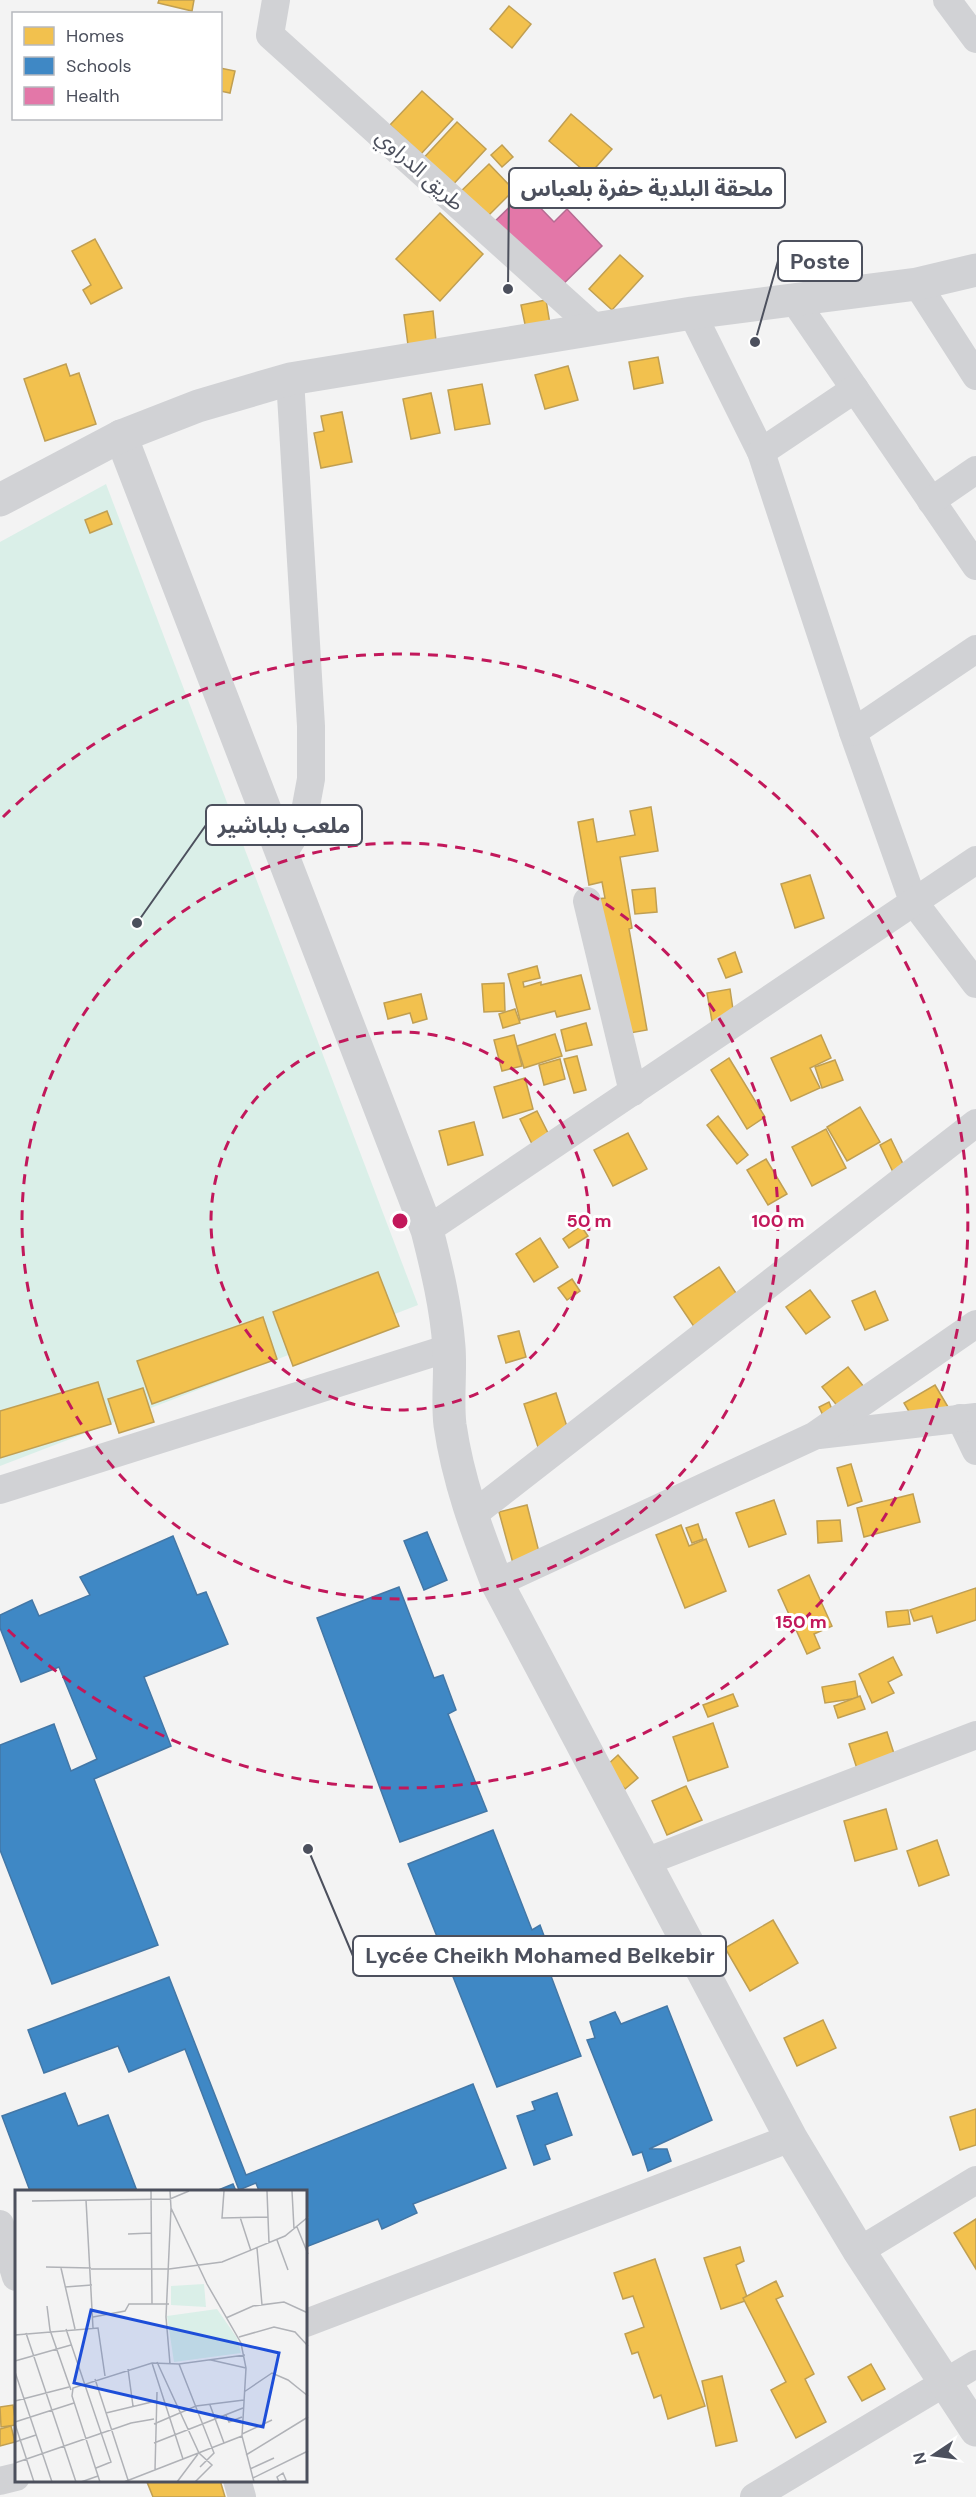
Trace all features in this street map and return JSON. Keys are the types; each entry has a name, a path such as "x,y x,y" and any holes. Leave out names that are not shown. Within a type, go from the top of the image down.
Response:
{"street":[{"name":"طريق الدراوي","path":"276,0 270,35 596,329"},
{"path":"947,0 976,39"},
{"path":"0,500 121,436 198,406 290,379 692,313 917,284 976,270"},
{"path":"917,284 976,376"},
{"path":"794,300 976,566"},
{"path":"692,313 761,452 853,732 914,901 976,984"},
{"path":"282,855 303,822 311,779 311,726 290,379"},
{"path":"761,452 855,389"},
{"path":"121,436 427,1230 443,1294 449,1348 450,1422 456,1462 471,1516 497,1583 791,2138 859,2251 976,2430"},
{"path":"931,501 976,470"},
{"path":"853,732 976,649"},
{"path":"427,1230 976,860"},
{"path":"587,901 633,1092"},
{"path":"471,1516 976,1123"},
{"path":"497,1583 814,1436 976,1324"},
{"path":"0,1490 449,1348"},
{"path":"814,1436 968,1417 976,1451"},
{"path":"645,1862 976,1735"},
{"path":"308,2322 791,2138"},
{"path":"859,2251 976,2180"},
{"path":"0,2224 15,2274"},
{"path":"754,2497 976,2364"},
{"path":"0,2481 15,2477"},
{"path":"237,2482 242,2497"}],"green space":[{"path":"106,484 418,1305 0,1466 0,542"}],"building: Homes":[{"path":"159,0 194,0 192,11 158,3"},
{"path":"509,6 531,24 512,48 490,29"},
{"path":"222,68 235,71 230,93 222,91"},
{"path":"422,91 453,119 421,154 390,125"},
{"path":"571,114 612,149 589,175 549,141"},
{"path":"457,122 486,149 448,190 419,163"},
{"path":"502,145 513,157 502,167 491,155"},
{"path":"489,164 514,190 479,225 454,198"},
{"path":"440,213 483,254 440,301 396,259"},
{"path":"95,239 122,288 91,304 83,290 91,285 72,251"},
{"path":"620,255 643,276 612,310 589,289"},
{"path":"546,300 551,330 527,334 521,305"},
{"path":"433,311 436,341 408,345 404,315"},
{"path":"658,357 663,383 634,389 629,362"},
{"path":"66,364 70,376 79,373 96,424 45,441 24,379"},
{"path":"568,366 578,400 545,409 535,375"},
{"path":"482,384 490,424 455,430 448,390"},
{"path":"431,393 440,433 411,439 403,399"},
{"path":"342,412 352,462 321,468 314,433 324,431 321,416"},
{"path":"107,511 112,524 90,533 85,520"},
{"path":"651,807 658,851 620,857 632,928 629,929 647,1030 613,1036 589,900 605,898 602,882 589,885 578,822 593,819 597,842 635,835 630,811"},
{"path":"810,875 824,918 795,928 781,884"},
{"path":"655,888 657,912 635,914 632,890"},
{"path":"735,952 742,972 726,978 718,959"},
{"path":"537,966 540,978 523,982 524,987 581,975 590,1009 557,1017 555,1011 520,1020 508,974"},
{"path":"504,983 505,1011 484,1012 482,984"},
{"path":"730,989 735,1023 713,1027 707,993"},
{"path":"421,994 427,1019 413,1023 410,1013 388,1019 384,1003"},
{"path":"515,1009 520,1023 503,1028 499,1014"},
{"path":"586,1023 592,1045 566,1051 561,1030"},
{"path":"555,1034 562,1056 524,1068 517,1046"},
{"path":"514,1035 522,1066 502,1071 494,1040"},
{"path":"821,1035 831,1058 810,1068 820,1088 791,1101 771,1058"},
{"path":"577,1056 586,1090 574,1093 564,1059"},
{"path":"729,1058 765,1117 747,1129 711,1070"},
{"path":"560,1059 565,1079 544,1085 539,1065"},
{"path":"835,1060 843,1080 822,1088 815,1067"},
{"path":"525,1078 533,1109 503,1118 494,1087"},
{"path":"860,1107 880,1142 847,1161 827,1127"},
{"path":"537,1111 549,1135 532,1144 520,1119"},
{"path":"718,1116 748,1155 737,1164 707,1125"},
{"path":"474,1122 483,1155 448,1165 439,1131"},
{"path":"826,1129 846,1168 812,1186 792,1147"},
{"path":"628,1133 647,1169 613,1186 594,1150"},
{"path":"891,1139 904,1166 893,1172 880,1145"},
{"path":"766,1159 787,1194 768,1205 747,1170"},
{"path":"581,1226 588,1236 569,1248 563,1239"},
{"path":"540,1238 558,1267 534,1282 516,1254"},
{"path":"719,1267 747,1310 703,1340 674,1297"},
{"path":"378,1272 399,1326 293,1366 273,1312"},
{"path":"572,1279 580,1291 567,1300 558,1288"},
{"path":"810,1290 830,1317 806,1334 786,1307"},
{"path":"875,1291 888,1320 865,1330 852,1301"},
{"path":"263,1317 277,1359 152,1404 137,1361"},
{"path":"519,1331 526,1357 506,1363 498,1336"},
{"path":"848,1367 868,1392 843,1413 822,1387"},
{"path":"98,1382 111,1424 0,1458 0,1411"},
{"path":"935,1385 954,1417 918,1427 904,1403"},
{"path":"143,1388 154,1422 119,1433 108,1399"},
{"path":"556,1393 571,1439 539,1450 524,1404"},
{"path":"829,1402 838,1424 829,1428 819,1407"},
{"path":"851,1464 862,1501 848,1506 837,1468"},
{"path":"913,1494 920,1522 864,1537 857,1508"},
{"path":"774,1500 786,1534 749,1547 736,1513"},
{"path":"527,1505 541,1560 514,1567 499,1512"},
{"path":"840,1520 842,1541 818,1543 817,1521"},
{"path":"698,1524 703,1539 692,1543 686,1528"},
{"path":"681,1525 689,1546 706,1539 726,1591 685,1608 656,1535"},
{"path":"809,1575 832,1626 814,1634 820,1648 807,1654 778,1590"},
{"path":"976,1588 976,1620 937,1633 932,1616 914,1621 910,1610"},
{"path":"908,1610 910,1624 888,1627 886,1612"},
{"path":"893,1657 902,1675 888,1682 894,1693 872,1703 859,1674"},
{"path":"855,1681 858,1698 825,1703 822,1687"},
{"path":"733,1694 738,1706 708,1717 703,1705"},
{"path":"860,1696 865,1709 838,1718 834,1706"},
{"path":"713,1723 728,1767 688,1781 673,1737"},
{"path":"887,1732 899,1769 861,1781 849,1744"},
{"path":"618,1755 638,1778 625,1789 605,1767"},
{"path":"686,1786 702,1820 667,1835 652,1801"},
{"path":"886,1809 897,1849 855,1861 844,1821"},
{"path":"937,1840 949,1875 919,1886 907,1851"},
{"path":"773,1920 798,1963 750,1991 725,1948"},
{"path":"823,2020 836,2048 797,2066 784,2038"},
{"path":"976,2109 976,2145 960,2150 950,2117"},
{"path":"976,2219 976,2269 954,2233"},
{"path":"740,2247 744,2261 736,2265 748,2300 721,2309 704,2258"},
{"path":"655,2259 705,2406 668,2419 661,2395 654,2398 638,2352 632,2354 625,2334 644,2327 633,2296 623,2299 614,2273"},
{"path":"776,2281 783,2296 776,2299 814,2374 805,2379 826,2422 796,2438 771,2390 786,2382 743,2298"},
{"path":"871,2364 885,2389 862,2401 848,2377"},
{"path":"722,2376 737,2441 716,2446 702,2381"},
{"path":"13,2405 15,2425 1,2427 0,2407"},
{"path":"11,2426 15,2442 0,2446 0,2429"},
{"path":"147,2482 221,2482 225,2497 153,2497"}],"building: Schools":[{"path":"427,1532 447,1580 424,1590 404,1541"},
{"path":"173,1536 197,1595 206,1592 228,1644 144,1677 171,1746 94,1779 158,1945 52,1984 0,1850 0,1745 54,1724 71,1771 97,1759 59,1667 21,1682 0,1628 0,1615 32,1600 39,1616 90,1595 80,1577"},
{"path":"399,1587 434,1678 443,1675 456,1710 448,1714 487,1811 400,1842 317,1618"},
{"path":"493,1830 532,1930 540,1925 552,1957 545,1960 581,2056 497,2087 408,1864"},
{"path":"169,1977 246,2175 473,2084 506,2168 413,2204 417,2213 382,2229 378,2219 308,2246 308,2190 259,2190 256,2183 239,2190 185,2049 129,2072 118,2046 44,2073 28,2030"},
{"path":"667,2006 712,2120 649,2149 667,2149 671,2161 648,2171 642,2152 633,2155 587,2040 595,2038 590,2022 615,2012 621,2024"},
{"path":"65,2093 78,2126 108,2115 137,2190 30,2190 2,2116"},
{"path":"557,2093 572,2135 545,2145 550,2159 534,2165 517,2116 535,2110 532,2102"},
{"path":"233,2184 236,2190 218,2190"}],"building: Health":[{"path":"525,192 554,222 567,209 602,246 551,296 487,229"}],"place":[{"name":"ملحقة البلدية حفرة بلعباس","path":"508,289"},
{"name":"Poste","path":"755,342"},
{"name":"ملعب بلباشير","path":"137,923"},
{"name":"Lycée Cheikh Mohamed Belkebir","path":"308,1849"}]}
